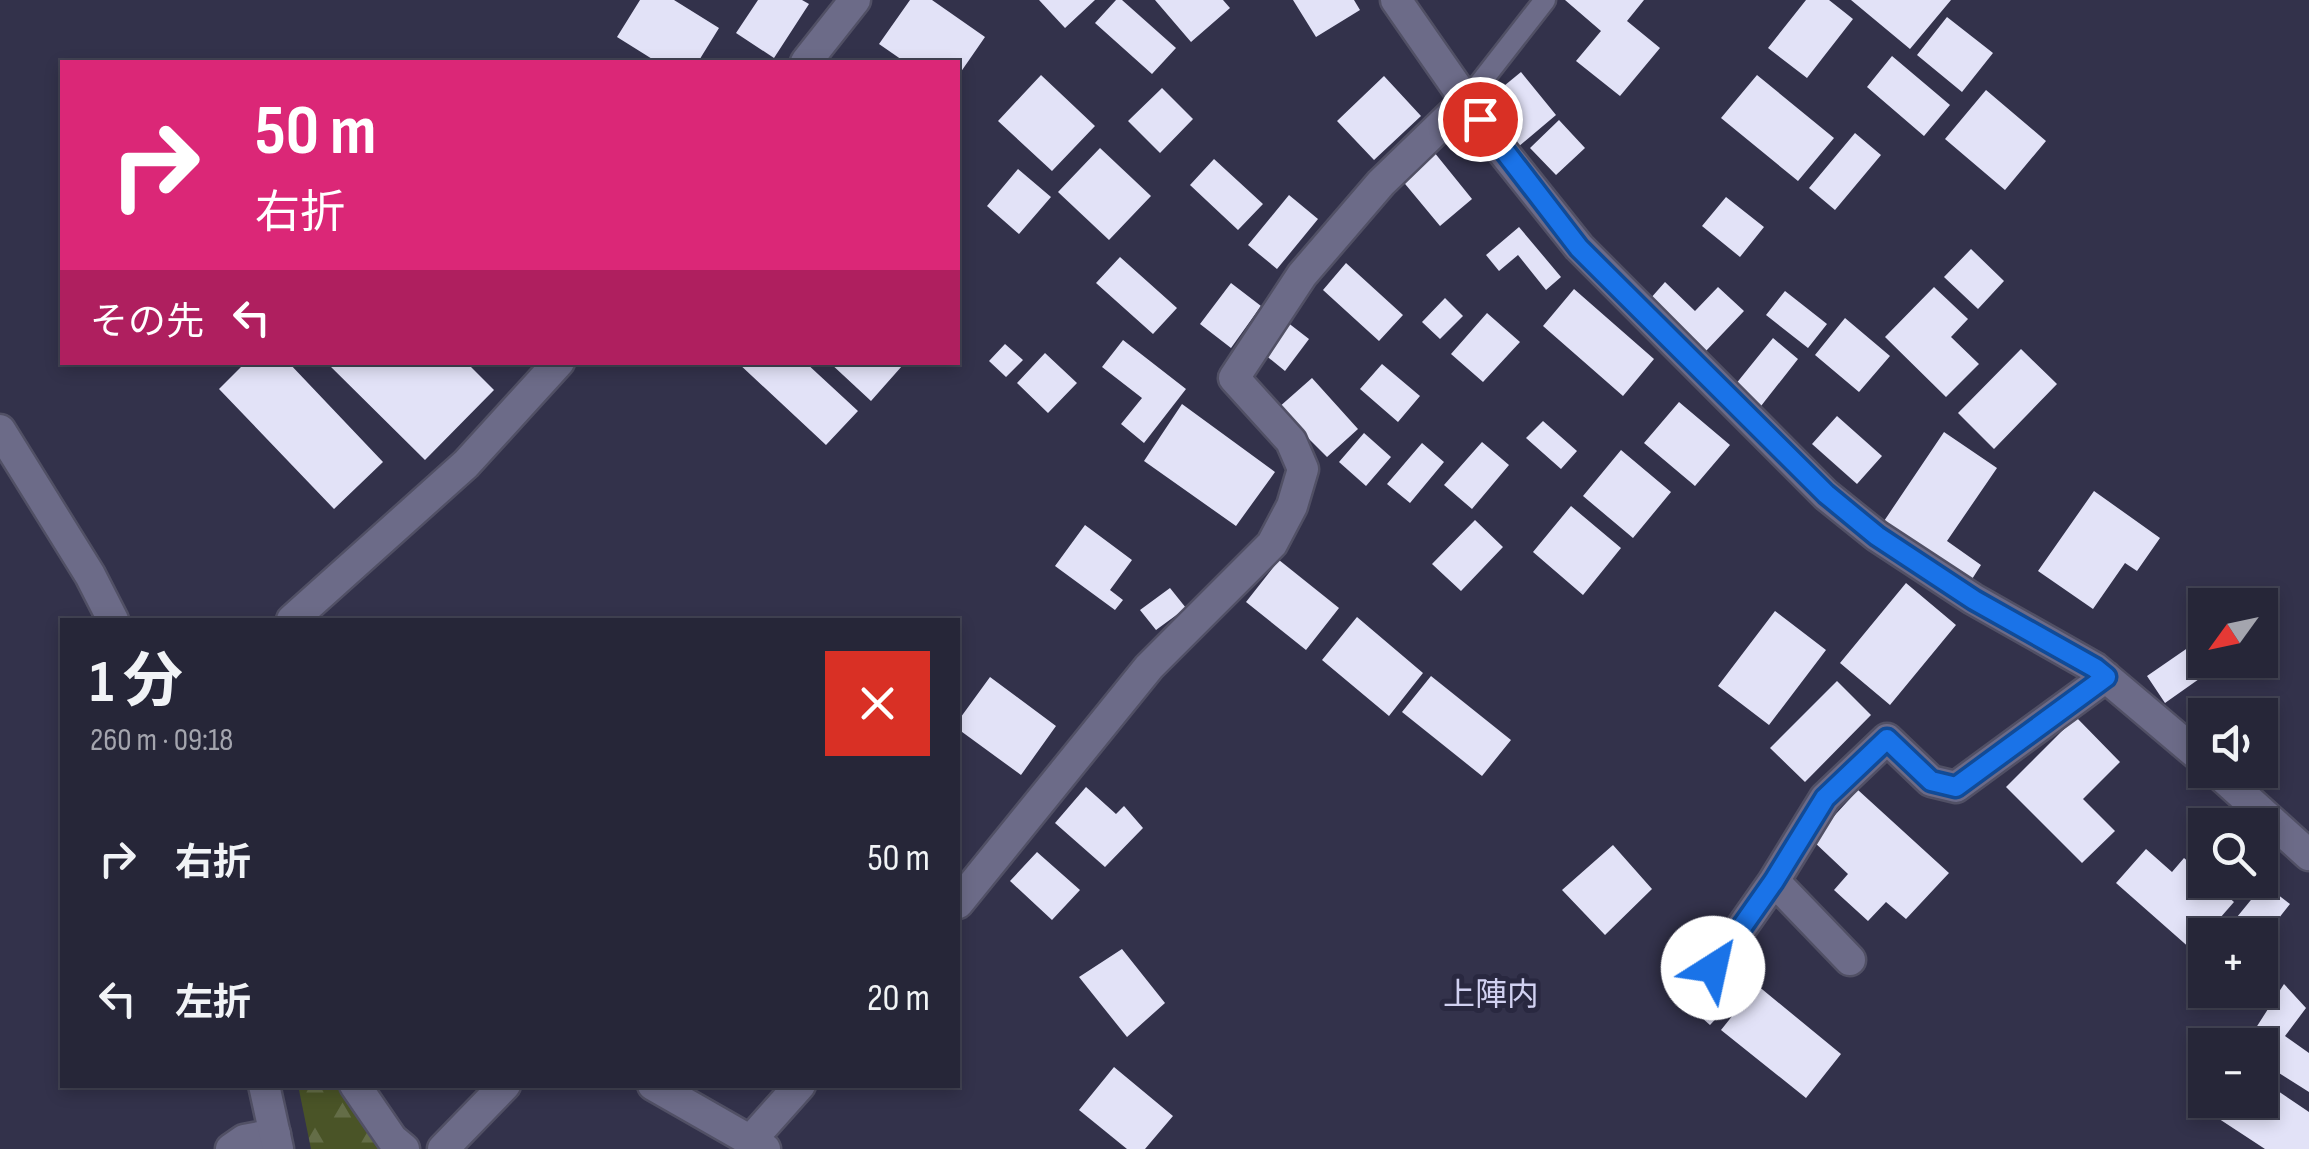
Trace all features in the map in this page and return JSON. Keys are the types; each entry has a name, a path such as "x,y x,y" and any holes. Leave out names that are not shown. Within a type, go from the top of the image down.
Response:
{"street":[{"path":"808,60 855,0"},
{"path":"1396,0 1492,138 1579,248 1826,494 1877,536 1974,600 2095,668 2188,747"},
{"path":"960,901 1149,667 1272,544 1292,506 1303,470 1290,441 1234,378 1302,275 1381,183 1467,100"},
{"path":"294,618 466,464 557,365"},
{"path":"0,430 90,575 112,618"},
{"path":"1713,968 1774,881 1825,798 1887,739 1931,781 1956,787 2106,677"},
{"path":"2235,788 2309,854"},
{"path":"1774,881 1850,960"},
{"path":"231,1149 244,1140 276,1141 265,1088"},
{"path":"357,1088 392,1139 404,1149"},
{"path":"443,1149 502,1088"},
{"path":"657,1088 758,1144 798,1088"}],"lane":[{"path":"1467,100 1545,0"}],"green space":[{"path":"299,1088 368,1088 397,1149 311,1149"}],"building":[{"path":"640,0 674,0 719,28 699,60 654,60 617,37"},
{"path":"758,0 802,0 809,4 774,58 736,33"},
{"path":"910,0 932,0 985,37 960,73 960,60 902,60 879,44"},
{"path":"1039,0 1095,0 1065,28"},
{"path":"1116,0 1122,0 1176,48 1152,74 1095,23"},
{"path":"1155,0 1223,0 1230,8 1191,42"},
{"path":"1293,0 1354,0 1360,10 1316,37"},
{"path":"1565,0 1644,0 1627,21 1660,48 1620,96 1576,61 1601,31"},
{"path":"1806,0 1829,0 1853,19 1807,78 1768,48"},
{"path":"1851,0 1951,0 1910,49"},
{"path":"1947,17 1993,53 1962,92 1917,55"},
{"path":"1892,56 1950,105 1924,136 1867,87"},
{"path":"1521,72 1556,115 1518,147 1482,104"},
{"path":"1041,75 1095,126 1052,171 998,121"},
{"path":"1757,75 1834,138 1798,181 1721,118"},
{"path":"1384,76 1421,116 1374,160 1337,121"},
{"path":"1162,88 1193,119 1160,153 1128,121"},
{"path":"1986,90 2046,141 2005,190 1945,139"},
{"path":"1559,120 1585,148 1556,175 1530,148"},
{"path":"1855,133 1881,155 1835,210 1809,188"},
{"path":"1100,148 1151,196 1109,240 1058,192"},
{"path":"1434,152 1472,199 1440,226 1401,179"},
{"path":"1214,159 1263,204 1238,230 1190,185"},
{"path":"1018,169 1051,197 1019,234 987,206"},
{"path":"1289,195 1318,219 1277,269 1248,245"},
{"path":"1726,197 1764,227 1740,257 1702,226"},
{"path":"1519,227 1561,277 1546,290 1518,255 1499,271 1486,255"},
{"path":"1971,249 2004,281 1978,309 1944,277"},
{"path":"1120,257 1177,308 1153,334 1096,283"},
{"path":"1346,263 1403,315 1379,341 1323,290"},
{"path":"1665,282 1695,311 1718,287 1744,311 1706,351 1650,299"},
{"path":"1231,283 1261,306 1231,348 1200,324"},
{"path":"1934,287 1968,319 1951,337 1979,364 1946,397 1885,337"},
{"path":"1574,289 1654,359 1623,396 1543,326"},
{"path":"1785,291 1827,324 1808,348 1766,315"},
{"path":"1445,298 1463,316 1440,339 1422,322"},
{"path":"1487,313 1520,342 1483,382 1451,354"},
{"path":"1845,318 1890,356 1859,392 1815,355"},
{"path":"1287,322 1309,339 1285,371 1264,354"},
{"path":"1773,338 1798,359 1761,406 1735,385"},
{"path":"1123,340 1186,389 1144,443 1121,424 1142,398 1102,367"},
{"path":"1005,344 1023,360 1006,377 989,361"},
{"path":"2021,349 2057,384 1994,449 1958,413"},
{"path":"1045,353 1077,383 1048,413 1017,383"},
{"path":"1382,364 1420,396 1398,422 1360,389"},
{"path":"243,365 291,365 383,462 334,509 219,389"},
{"path":"329,365 469,365 494,390 425,460"},
{"path":"740,365 808,365 858,411 826,445"},
{"path":"832,365 901,365 871,401"},
{"path":"1312,378 1358,429 1327,457 1278,408"},
{"path":"1679,402 1730,445 1695,486 1644,443"},
{"path":"1182,404 1275,472 1236,526 1144,461"},
{"path":"1837,416 1882,456 1857,484 1812,444"},
{"path":"1543,421 1577,451 1561,469 1526,438"},
{"path":"1944,432 1997,468 1947,541 1981,565 1967,587 1880,527"},
{"path":"1364,433 1391,457 1366,486 1339,462"},
{"path":"1482,442 1509,465 1472,509 1444,485"},
{"path":"1422,443 1444,462 1410,503 1387,484"},
{"path":"1621,450 1671,492 1633,538 1583,496"},
{"path":"2094,491 2160,538 2137,571 2125,563 2093,609 2038,571"},
{"path":"1571,506 1621,548 1583,595 1533,552"},
{"path":"1475,520 1503,547 1461,591 1432,564"},
{"path":"1085,525 1132,560 1110,590 1123,600 1115,610 1055,566"},
{"path":"1279,560 1339,608 1306,650 1246,602"},
{"path":"1906,583 1956,625 1890,705 1840,663"},
{"path":"1170,588 1186,608 1156,630 1140,610"},
{"path":"1775,611 1826,650 1769,725 1718,686"},
{"path":"1357,617 1423,673 1389,716 1322,660"},
{"path":"2188,648 2188,678 2200,678 2165,703 2147,676"},
{"path":"1431,676 1511,740 1482,776 1402,712"},
{"path":"990,677 1056,726 1021,775 960,730 960,718"},
{"path":"1837,681 1871,715 1805,782 1770,748"},
{"path":"2076,717 2120,762 2083,799 2115,831 2082,863 2006,787"},
{"path":"1086,787 1116,814 1124,806 1143,828 1105,867 1055,823"},
{"path":"1858,790 1949,873 1906,919 1886,902 1868,921 1834,890 1848,874 1812,840"},
{"path":"1613,845 1652,889 1605,935 1562,890"},
{"path":"2146,849 2172,872 2184,858 2188,861 2188,898 2229,898 2234,902 2220,918 2188,918 2188,946 2116,883"},
{"path":"1037,852 1080,890 1052,920 1010,881"},
{"path":"2278,895 2290,904 2278,919 2236,918 2253,898 2278,898"},
{"path":"1122,949 1165,1003 1127,1037 1079,977"},
{"path":"1725,973 1743,990 1710,1025 1692,1009"},
{"path":"2284,984 2306,1008 2285,1036 2309,1053 2309,1092 2278,1072 2278,1028 2256,1028 2269,1008 2278,1008 2278,993"},
{"path":"1757,985 1841,1054 1806,1098 1721,1030"},
{"path":"1114,1067 1173,1116 1145,1149 1127,1149 1079,1110"},
{"path":"2278,1091 2309,1112 2309,1149 2265,1149 2218,1118 2278,1118"}],"district":[{"name":"上陣内","path":"1491,995"}],"route":[{"path":"1480,119 1579,248 1826,494 1877,536 1974,600 2106,677 1956,787 1931,781 1887,739 1825,798 1774,881 1713,968"}]}
